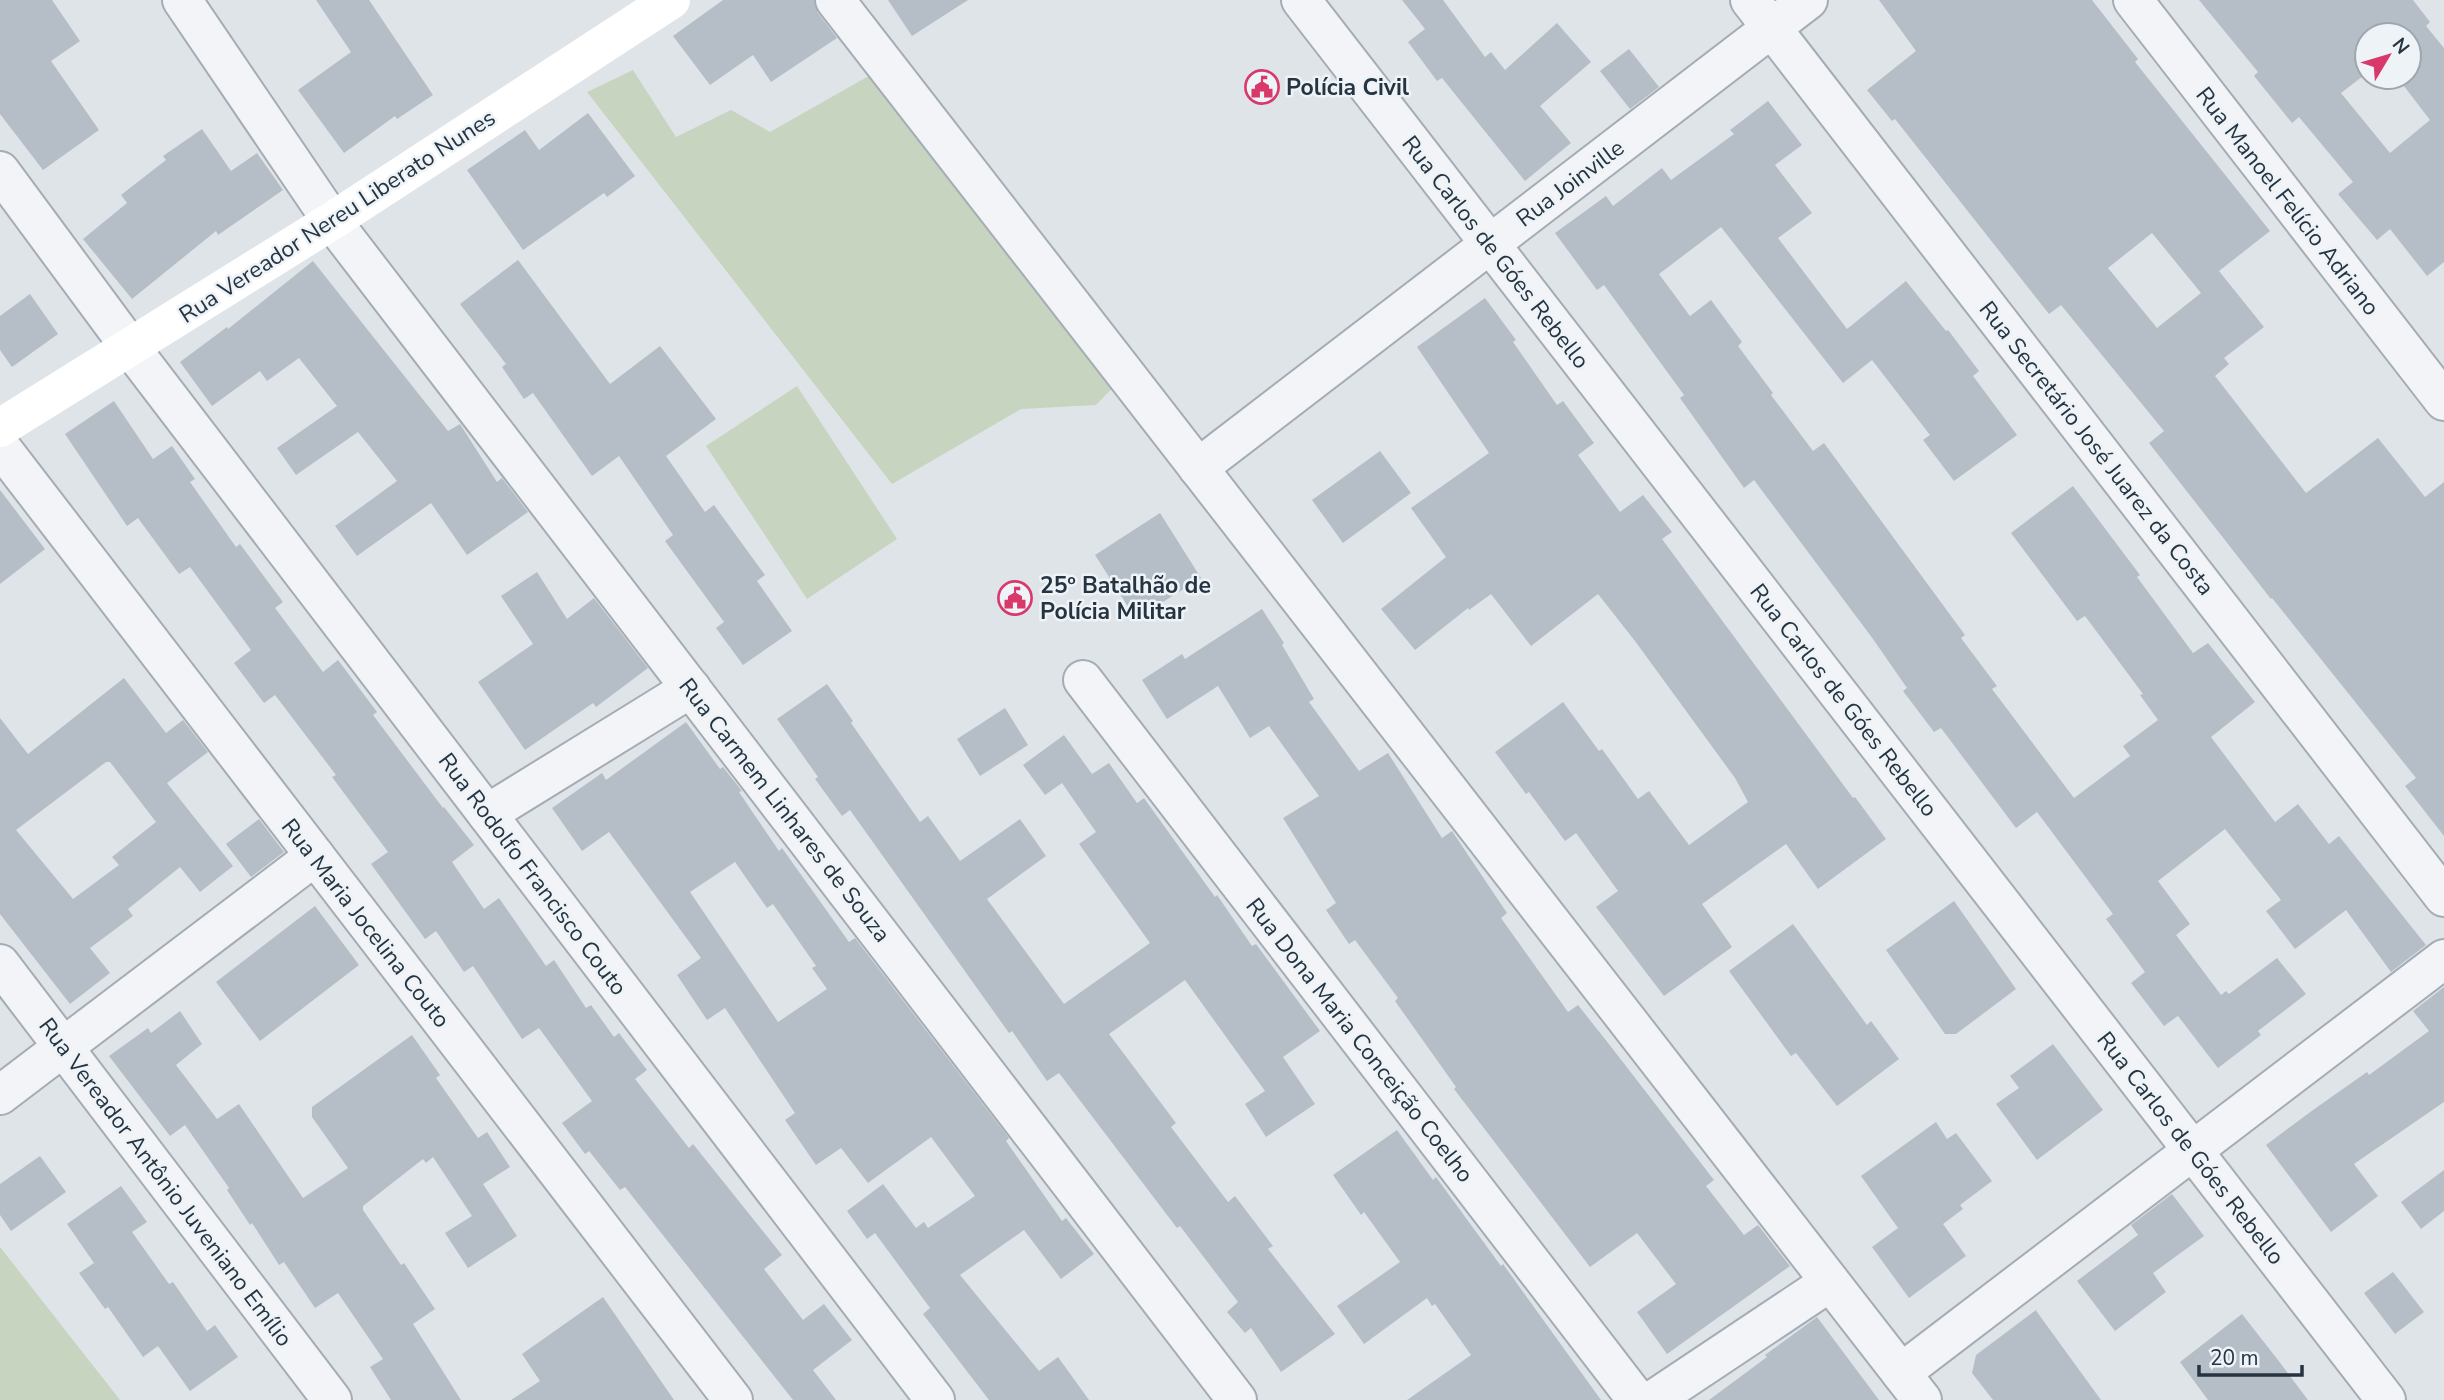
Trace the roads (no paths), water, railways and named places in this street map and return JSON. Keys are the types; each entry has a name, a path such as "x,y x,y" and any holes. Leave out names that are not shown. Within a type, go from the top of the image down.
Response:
{"main road":[{"name":"Rua Vereador Nereu Liberato Nunes","path":"0,428 332,221 671,0"}],"street":[{"name":"Rua Carmem Linhares de Souza","path":"182,0 332,221 1237,1400"},
{"path":"835,0 1911,1387 2193,1151 2444,960"},
{"name":"Rua Carlos de Góes Rebello","path":"1301,0 2386,1400"},
{"name":"Rua Joinville","path":"1198,468 1490,244 1761,14 1808,0"},
{"name":"Rua Manoel Felício Adriano","path":"2133,0 2444,401"},
{"name":"Rua Secretário José Juarez da Costa","path":"1761,14 2444,897"},
{"name":"Rua Rodolfo Francisco Couto","path":"0,171 130,347 935,1400"},
{"name":"Rua Maria Jocelina Couto","path":"0,446 733,1400"},
{"name":"Rua Dona Maria Conceição Coelho","path":"1083,681 1637,1400"},
{"path":"487,814 691,688"},
{"path":"0,1095 315,856"},
{"name":"Rua Vereador Antônio Juveniano Emílio","path":"0,964 332,1400"},
{"path":"1653,1400 1830,1282"}],"place":[{"name":"Polícia Civil","path":"1262,87"},
{"name":"25º Batalhão de Polícia Militar","path":"1015,598"}]}
